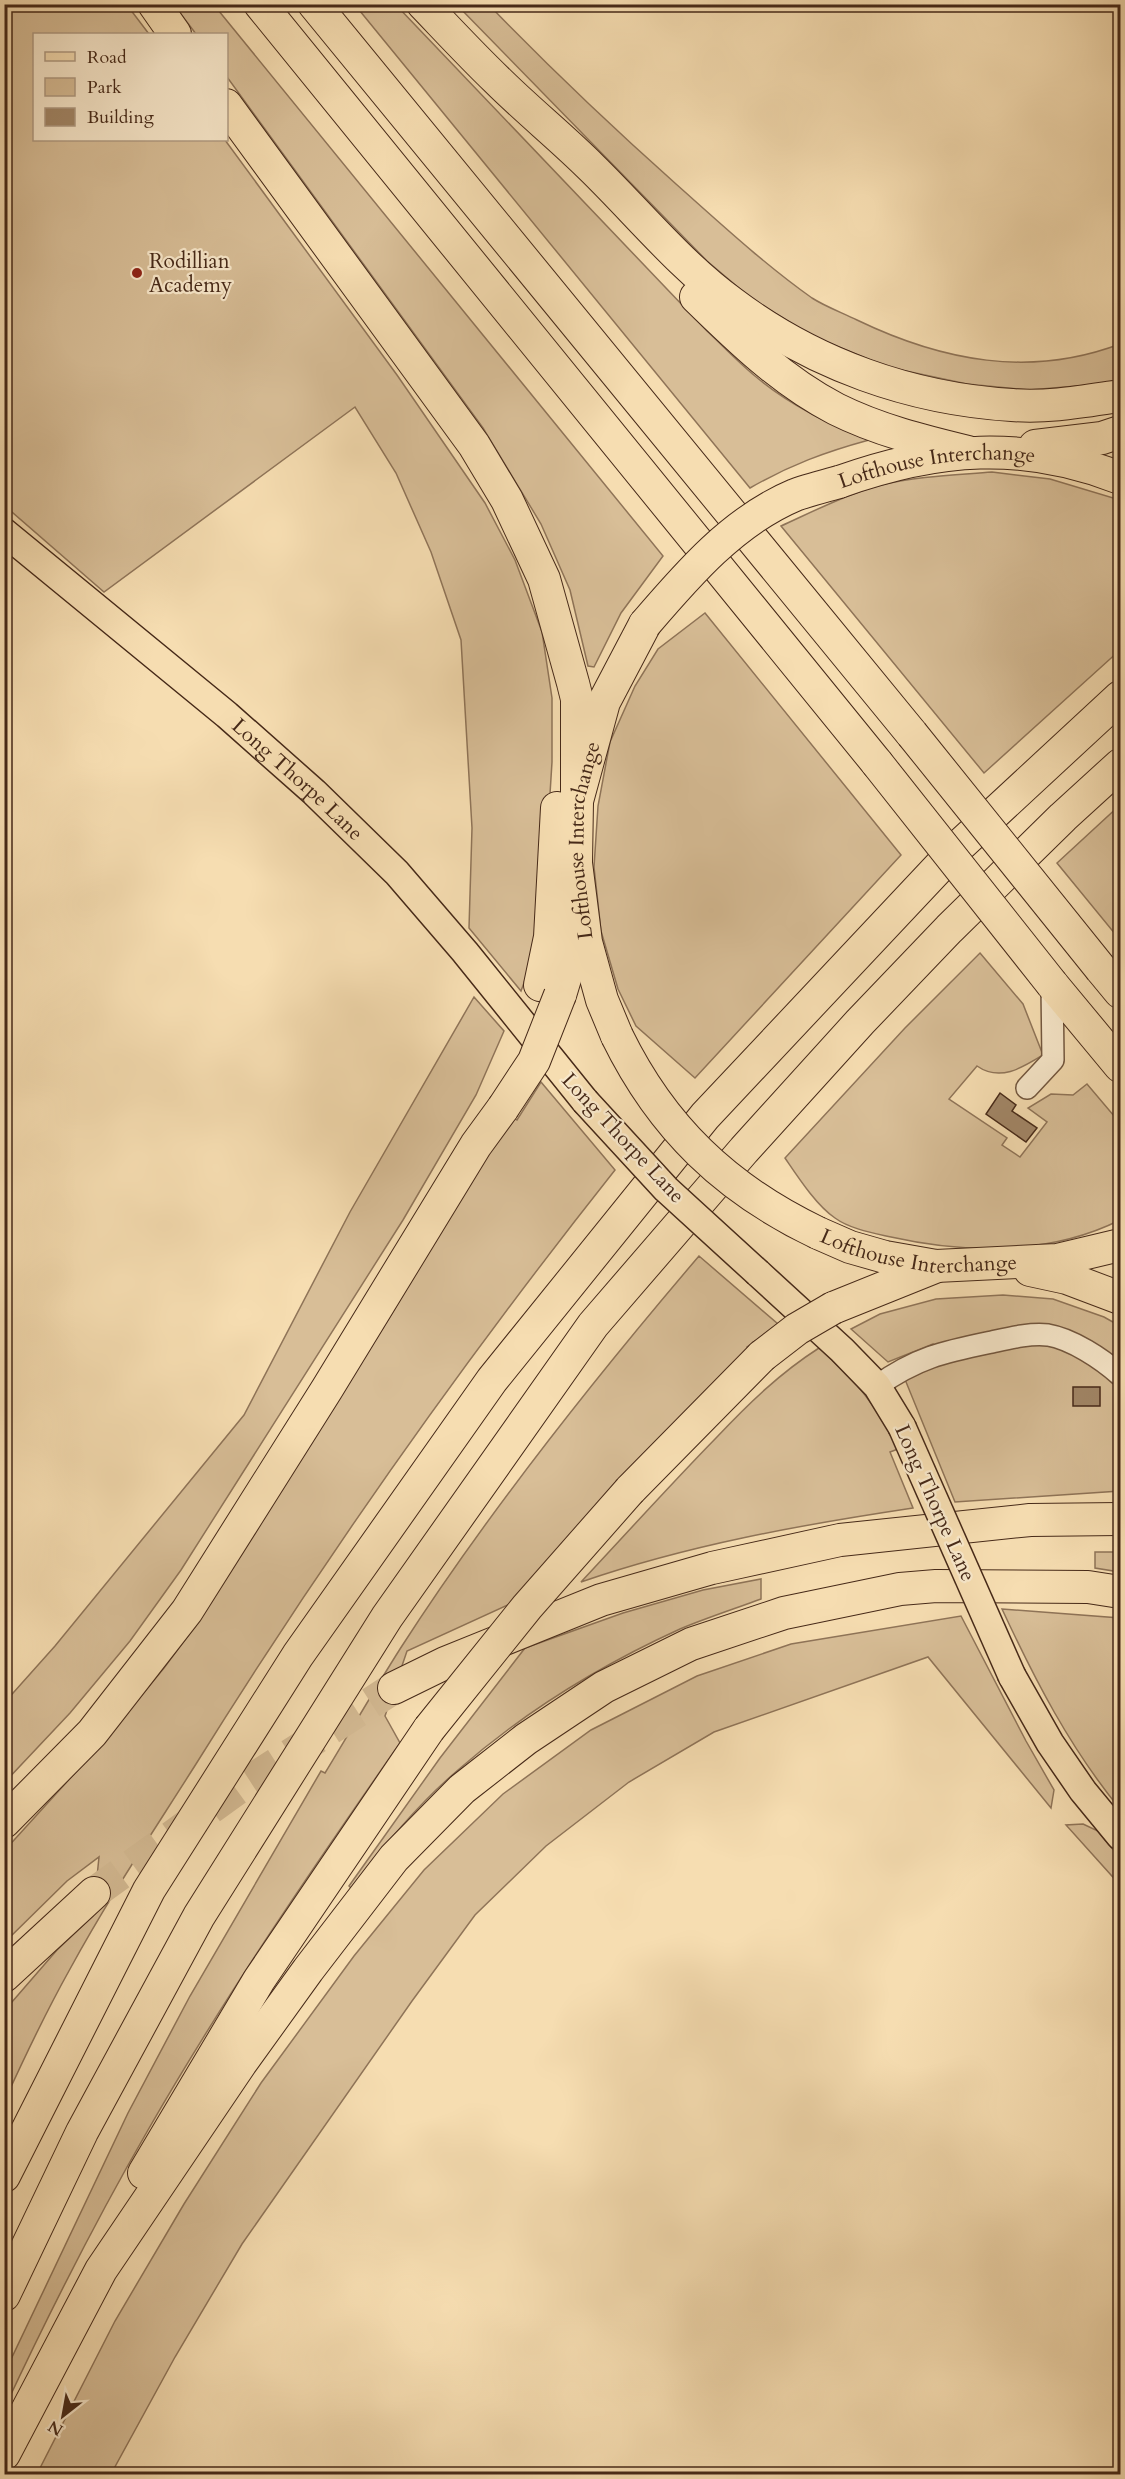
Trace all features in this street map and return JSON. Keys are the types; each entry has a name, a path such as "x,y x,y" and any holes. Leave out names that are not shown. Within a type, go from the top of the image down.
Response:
{"highway":[{"path":"154,4 175,33"},
{"path":"260,4 1120,1066"},
{"path":"314,4 912,734 1111,981"},
{"path":"423,4 496,80 613,215 714,315 779,373 810,394 867,422 917,440 980,452 1102,438 1120,432"},
{"path":"496,80 579,154 689,267 731,303 797,347 881,381 949,398 1014,405 1069,403 1120,396"},
{"path":"228,108 474,446 507,500 540,569 558,624 577,699 577,801"},
{"name":"Lofthouse Interchange","path":"1120,478 1095,468 1052,457 980,452 898,464 794,496 750,520 691,570 645,624 604,702 577,801 576,863 580,908 592,970 617,1036 645,1088 682,1135 706,1160 758,1201 850,1247 885,1257 936,1266 1057,1260 1120,1245"},
{"path":"4,1822 92,1733 187,1611 327,1389 498,1105 534,1060 550,990 550,937 561,695 558,624"},
{"path":"4,2176 149,1890 298,1655 492,1380 705,1116 957,848 1120,697"},
{"path":"4,2295 82,2132 199,1916 387,1617 593,1325 744,1150 860,1022 949,929 1120,765"},
{"path":"550,990 573,952 580,908"},
{"path":"1003,1264 1067,1278 1120,1298"},
{"path":"4,2454 101,2270 146,2168 204,2070 313,1898 429,1729 527,1607 630,1490 762,1356 797,1329 833,1308 936,1266"},
{"path":"394,1688 445,1663 601,1600 712,1568 840,1540 1030,1520 1120,1518"},
{"path":"101,2270 248,2054 308,1970 394,1858 462,1789 526,1739 604,1687 691,1644 784,1613 900,1589 936,1586 1065,1587 1120,1592"},
{"path":"4,1976 94,1893"}],"main road":[{"name":"Long Thorpe Lane","path":"4,532 227,715 314,792 397,873 465,952 585,1101 666,1189 842,1350 877,1386 902,1427 1012,1676 1050,1743 1083,1791 1120,1836"}],"lane":[{"path":"1027,1088 1053,1060 1052,984"},
{"path":"877,1386 900,1370 936,1353 1018,1336 1048,1335 1080,1348 1108,1364 1120,1375"}],"green space":[{"name":"Rodillian Academy","path":"5,5 127,5 148,33 33,33 33,141 226,141 397,375 485,503 515,560 542,632 552,698 552,762 541,937 521,991 469,928 472,828 461,640 431,552 396,473 355,407 104,592 5,506"},
{"path":"174,5 214,5 663,556 621,613 594,667 588,666 570,590 541,524 483,428 228,78 228,33 195,33"},
{"path":"355,5 396,5 707,331 743,365 768,386 795,404 869,440 808,460 779,472 750,488"},
{"path":"457,5 489,5 557,74 652,162 759,257 817,301 921,346 954,355 987,360 1020,362 1053,360 1086,354 1120,344 1120,379 1101,384 1029,390 967,384 887,367 812,336 752,299 707,261"},
{"path":"992,472 1050,479 1120,500 1120,650 984,773 781,526 843,498 881,485 922,478"},
{"path":"705,613 901,855 695,1078 636,1026 618,989 601,931 594,867 598,806 610,742 635,686 658,649"},
{"path":"1120,805 1120,940 1057,863"},
{"path":"980,953 1023,1004 1043,1055 1019,1068 1002,1073 986,1071 977,1066 949,1099 1007,1138 1002,1145 1020,1157 1047,1122 1028,1108 1051,1094 1073,1095 1087,1084 1120,1123 1120,1220 1065,1240 1008,1248 920,1243 869,1232 841,1222 814,1198 785,1158 905,1028"},
{"path":"474,997 504,1031 476,1095 403,1220 181,1570 130,1641 70,1713 5,1782 5,1702 55,1646 244,1415 350,1212"},
{"path":"541,1082 615,1170 505,1313 397,1461 244,1688 100,1917 53,2001 5,2100 5,2010 57,1950 93,1916 99,1857 67,1881 5,1942 5,1850 104,1741 164,1668 201,1618 389,1318 510,1116 517,1120"},
{"path":"699,1256 778,1324 747,1347 752,1351 510,1604 407,1651 385,1716 400,1743 270,1934 177,2080 92,2232 5,2407 5,2372 128,2113 190,1996 321,1771 325,1773 400,1649 469,1547 581,1398"},
{"path":"1003,1295 1053,1299 1104,1317 1120,1326 1120,1491 955,1502 904,1377 940,1363 933,1344 888,1362 851,1329 880,1314 936,1299"},
{"path":"819,1348 844,1371 882,1419 898,1449 890,1452 913,1508 703,1547 581,1582 740,1413 778,1378"},
{"path":"1095,1552 1120,1552 1120,1572 1095,1568"},
{"path":"761,1579 761,1599 690,1625 650,1643 592,1674 509,1729 429,1797 388,1842 351,1888 349,1886 440,1758 525,1648 623,1613 703,1590"},
{"path":"1002,1609 1120,1618 1120,1809 1069,1738 1027,1662"},
{"path":"961,1616 1054,1790 1051,1808 928,1657 714,1732 629,1782 546,1846 475,1915 242,2244 175,2357 111,2474 37,2474 115,2321 184,2204 261,2083 354,1956 424,1870 503,1794 591,1730 697,1676 791,1644"},
{"path":"1083,1824 1098,1831 1120,1858 1120,1885 1066,1825"}],"building":[{"path":"1000,1093 1016,1105 1012,1111 1037,1128 1026,1142 986,1114"},
{"path":"1073,1387 1100,1387 1100,1406 1073,1406"}],"tunnel":[{"path":"94,1893 240,1787 394,1688"}],"place":[{"name":"Rodillian Academy","path":"137,273"}]}
